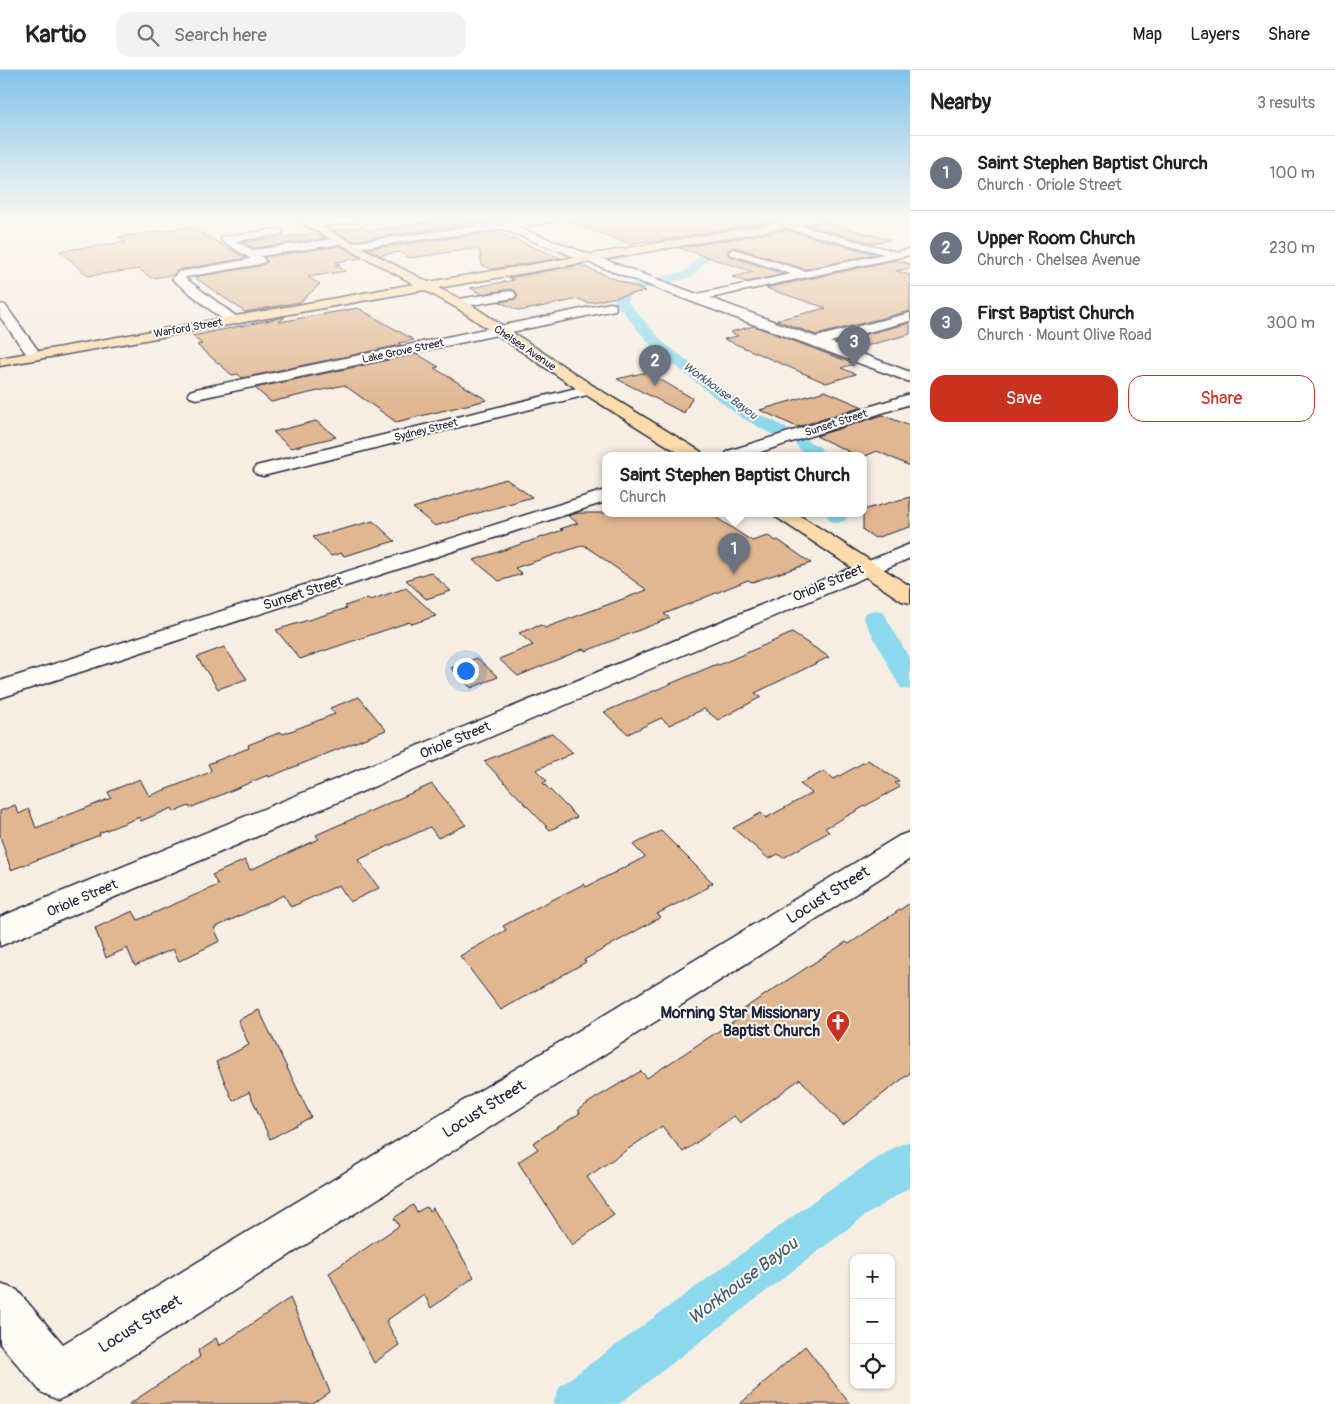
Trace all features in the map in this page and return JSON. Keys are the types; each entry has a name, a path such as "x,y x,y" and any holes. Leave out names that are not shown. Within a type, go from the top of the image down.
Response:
{"main road":[{"name":"Chelsea Avenue","path":"417,281 459,304 589,390 689,452"},
{"name":"Warford Street","path":"0,362 452,281"},
{"path":"789,517 910,596"}],"street":[{"path":"181,281 232,320"},
{"path":"477,281 479,284 467,289 485,299"},
{"path":"650,281 910,377"},
{"path":"694,298 771,281"},
{"path":"445,296 471,292"},
{"path":"459,304 510,295"},
{"name":"Lake Grove Street","path":"196,394 610,307"},
{"path":"0,308 35,356"},
{"path":"814,342 910,317"},
{"name":"Sydney Street","path":"263,470 589,390"},
{"name":"Sunset Street","path":"743,452 910,399"},
{"name":"Sunset Street","path":"0,690 602,497"},
{"name":"Oriole Street","path":"0,932 910,550"},
{"name":"Locust Street","path":"0,1307 58,1375 910,844"}],"building":[{"path":"200,281 315,281 320,284 300,302 245,312"},
{"path":"507,281 621,281 645,291 588,303 579,299 520,311 500,302 516,299 518,294 514,290 482,294 470,288"},
{"path":"797,281 910,281 910,311 816,335 777,320 826,308 766,288"},
{"path":"358,308 414,340 399,343 401,345 242,378 238,374 232,375 197,345 202,344 192,336 285,317 279,322"},
{"path":"910,323 910,334 855,349 836,342"},
{"path":"754,326 854,364 841,368 856,374 826,383 724,339 738,336 730,332"},
{"path":"417,354 439,367 434,368 487,400 396,422 344,385 271,402 255,388"},
{"path":"647,372 692,398 684,413 617,379"},
{"path":"825,391 863,407 797,427 760,410"},
{"path":"883,415 910,426 910,466 877,451 867,455 867,452 850,452 816,436"},
{"path":"316,421 336,437 291,448 273,432"},
{"path":"506,479 532,497 435,526 413,508"},
{"path":"910,497 910,527 875,538 863,530 863,517 867,517 867,509"},
{"path":"578,513 602,513 602,517 715,517 752,541 768,536 776,541 778,540 811,563 752,582 748,580 664,614 670,618 586,651 583,649 518,676 499,659 533,645 519,633 541,625 545,628 647,590 584,545 515,568 522,574 499,581 474,560 563,530 560,529 578,523 568,516"},
{"path":"373,521 395,541 344,556 341,553 331,556 313,537"},
{"path":"430,572 451,591 426,599 406,580"},
{"path":"406,588 436,616 412,624 409,622 300,659 276,630 347,608 345,606 368,598 370,600"},
{"path":"792,633 829,657 755,693 761,697 718,720 704,709 669,725 661,718 628,734 604,712 717,664 719,665"},
{"path":"224,647 247,679 218,689 197,657"},
{"path":"477,658 498,677 471,688 451,668"},
{"path":"359,697 386,730 269,777 268,775 190,808 189,806 174,812 172,808 141,821 140,817 11,870 0,836 0,811 15,805 19,814 29,809 36,828 111,798 108,792 140,779 149,796 208,773 211,770 208,764 249,748 248,745 335,714 330,708"},
{"path":"552,733 573,753 536,770 547,781 543,783 577,817 550,830 484,761"},
{"path":"868,760 899,781 895,783 900,787 825,828 829,832 783,858 778,854 769,859 733,828 761,813 766,818 812,793 800,784 824,771 834,779"},
{"path":"432,784 466,825 438,838 430,827 358,860 379,888 350,902 339,885 291,907 284,895 214,928 220,941 179,961 173,949 135,966 127,948 106,958 95,928 133,911 138,920 218,885 212,875 245,860 250,870 319,839 316,835"},
{"path":"661,831 713,883 708,885 709,887 657,914 661,917 584,960 586,962 501,1010 460,956 506,930 503,926 538,907 584,884 586,887 645,857 633,845"},
{"path":"910,903 910,1073 843,1125 800,1079 740,1123 734,1116 683,1152 662,1126 587,1177 614,1215 572,1245 518,1162 538,1149 533,1143 580,1113 578,1110 594,1099 641,1071 647,1078 740,1017 737,1013 846,942 849,944"},
{"path":"259,1010 311,1117 270,1139 249,1092 233,1101 216,1062 249,1045 238,1020"},
{"path":"413,1205 417,1212 426,1207 429,1211 433,1208 474,1277 431,1308 424,1294 386,1321 399,1345 374,1363 329,1273 399,1226 394,1218"},
{"path":"290,1298 330,1392 313,1404 129,1404 200,1357 198,1350 216,1338 219,1346"},
{"path":"805,1346 850,1404 740,1404"}],"waterway":[{"name":"Workhouse Bayou","path":"660,281 626,289 620,301 658,345 745,413 779,431"},
{"name":"Workhouse Bayou","path":"804,444 814,452"},
{"name":"Workhouse Bayou","path":"875,617 910,682"},
{"name":"Workhouse Bayou","path":"578,1404 848,1202 910,1162"}],"place":[{"name":"First Baptist Church","path":"854,367"},
{"name":"Upper Room Church","path":"655,386"},
{"name":"Saint Stephen Baptist Church","path":"734,574"},
{"name":"Morning Star Missionary Baptist Church","path":"838,1043"}]}
